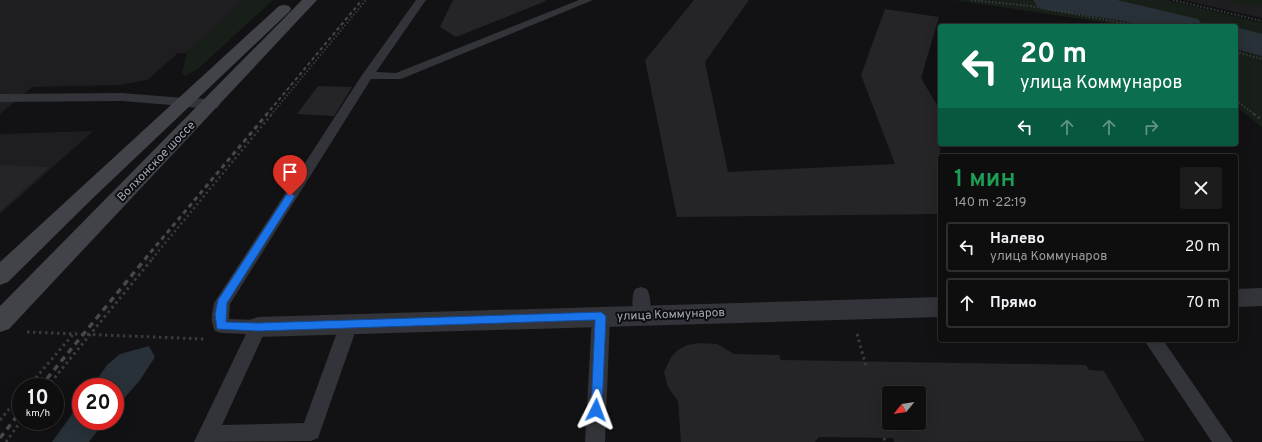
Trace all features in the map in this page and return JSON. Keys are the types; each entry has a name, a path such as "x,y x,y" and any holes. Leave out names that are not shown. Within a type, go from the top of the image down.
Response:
{"main road":[{"name":"Волхонское шоссе","path":"0,276 183,102 294,0"},
{"name":"Волхонское шоссе","path":"0,322 310,0"}],"street":[{"path":"183,102 211,104"},
{"path":"1238,298 1262,297"},
{"name":"улица Коммунаров","path":"258,327 601,316 642,304 851,310 938,307"}],"lane":[{"path":"349,324 311,432 205,438 258,327 221,326 220,314 222,303 368,75 421,0"},
{"path":"368,75 397,77 588,0"},
{"path":"0,98 122,97 183,102"},
{"path":"595,442 601,316"},
{"path":"1154,342 1223,442"}],"path":[{"path":"55,378 366,0"},
{"path":"971,0 1030,6 1128,24"},
{"path":"1173,0 1262,21"},
{"path":"1238,53 1262,59"},
{"path":"1238,102 1262,120"},
{"path":"851,310 866,366"},
{"path":"22,331 49,334 75,332 212,339"},
{"path":"36,378 75,332"},
{"path":"0,420 12,406"},
{"path":"6,442 15,430"}],"shaded area":[{"path":"0,0 245,0 187,53 178,53 147,80 120,85 32,87 0,114"},
{"path":"245,0 273,0 199,68 185,76 182,73 187,53"},
{"path":"954,0 1029,0 1098,10 1164,24 1114,24"},
{"path":"1065,0 1167,0 1262,23 1262,43 1238,37 1238,24 1186,24 1144,13"},
{"path":"1184,0 1262,0 1262,18"},
{"path":"1229,0 1262,0 1262,6 1234,5"},
{"path":"1238,42 1262,48 1262,127 1238,108"},
{"path":"93,131 0,214 0,134"},
{"path":"149,346 155,357 140,380 124,399 124,378 98,378 107,365 120,354"},
{"path":"72,414 72,430 98,430 89,442 52,442 61,430 64,430 64,425"}],"building":[{"path":"453,0 546,1 456,37 440,27"},
{"path":"694,0 749,0 705,62 728,172 895,164 861,75 885,9 939,17 921,78 938,107 938,146 940,146 940,154 938,154 938,214 677,217 645,60"},
{"path":"318,86 352,87 334,116 297,114"},
{"path":"0,165 49,167 0,211"},
{"path":"700,343 717,344 734,354 779,355 781,360 1086,365 1089,370 1104,371 1145,441 894,442 893,438 819,437 815,442 681,442 678,401 668,387 664,372 671,357 678,350 687,345"}],"waterway":[{"path":"1049,0 1124,11 1178,24"},
{"path":"1238,39 1262,45"}],"railway":[{"path":"266,115 362,0"},
{"path":"145,259 267,114"},
{"path":"47,378 146,258"},
{"path":"0,438 12,423"}],"route":[{"path":"290,196 222,303 220,314 221,326 258,327 601,316 596,410"}]}
